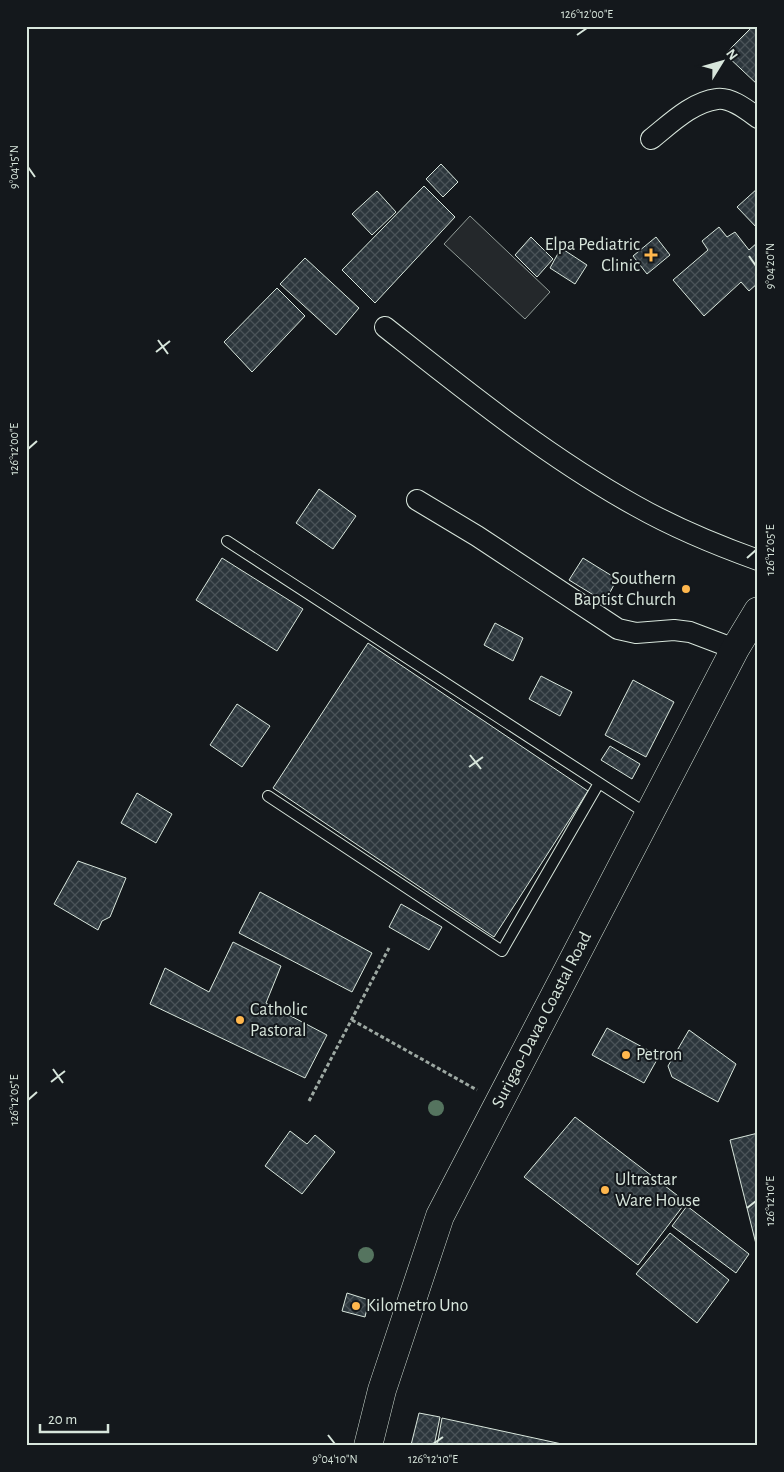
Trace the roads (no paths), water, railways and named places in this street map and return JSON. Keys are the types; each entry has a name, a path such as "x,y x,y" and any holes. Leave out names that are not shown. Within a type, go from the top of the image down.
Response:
{"highway":[{"name":"Surigao-Davao Coastal Road","path":"368,1446 382,1390 440,1216 735,649 758,611"}],"street":[{"path":"651,139 679,116 718,98 741,105 758,118"},
{"path":"385,327 485,406 556,456 628,502 711,543 758,560"},
{"path":"417,500 477,536 618,629 636,633 674,630 690,632 735,649"}],"lane":[{"path":"227,541 649,815"},
{"path":"268,796 502,952 599,783"}],"place":[{"name":"Elpa Pediatric Clinic","path":"651,255"},
{"name":"Southern Baptist Church","path":"686,589"},
{"name":"Catholic Pastoral","path":"240,1020"},
{"name":"Petron","path":"626,1055"},
{"name":"Ultrastar Ware House","path":"605,1190"},
{"name":"Kilometro Uno","path":"356,1306"}]}
